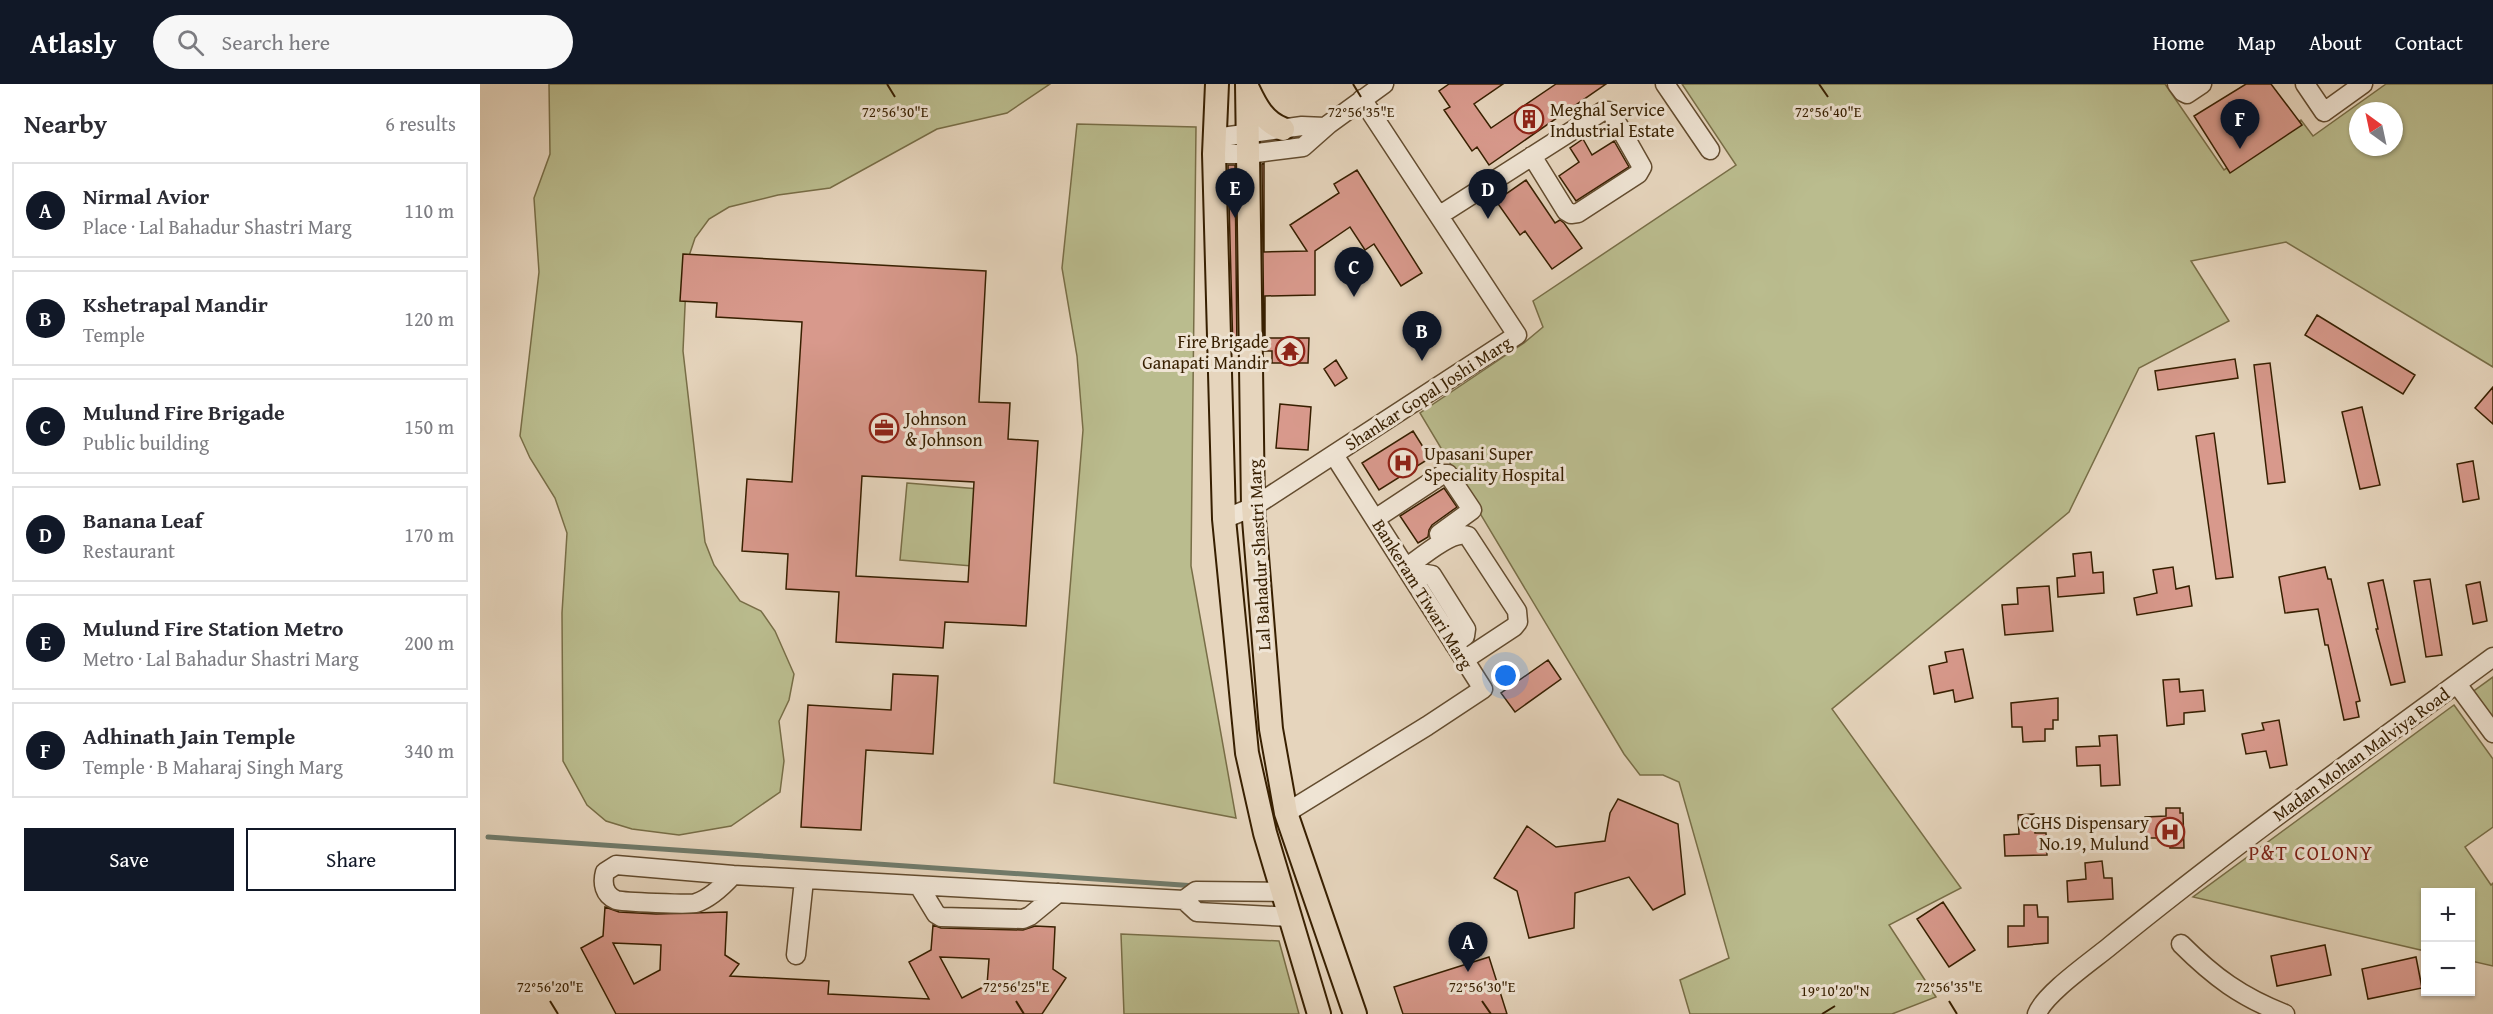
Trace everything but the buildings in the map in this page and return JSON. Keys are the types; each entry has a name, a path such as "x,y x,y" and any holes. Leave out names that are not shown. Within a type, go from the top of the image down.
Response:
{"main road":[{"name":"Lal Bahadur Shastri Marg","path":"1217,84 1215,146 1224,519 1247,753 1265,833 1319,1014"},
{"name":"Lal Bahadur Shastri Marg","path":"1247,86 1253,507 1271,729 1286,813 1354,1014"},
{"path":"1247,86 1265,118 1283,129"}],"street":[{"path":"1215,146 1249,144 1304,147 1325,127 1384,84"},
{"path":"1665,84 1710,150"},
{"path":"2177,84 2185,94 2202,84"},
{"path":"2305,84 2324,112 2363,84"},
{"name":"Shankar Gopal Joshi Marg","path":"1224,519 1253,507 1517,335 1362,99"},
{"path":"1440,215 1532,156 1603,111 1609,111 1642,167 1638,174 1578,213 1571,214 1566,211 1532,156"},
{"path":"1249,144 1283,129 1302,126 1325,127"},
{"name":"Bankeram Tiwari Marg","path":"1286,813 1483,689 1467,658 1378,517 1334,455"},
{"path":"1378,517 1446,473 1450,475 1472,507 1470,514 1410,568"},
{"path":"1410,568 1452,536 1463,534 1468,536 1517,611 1518,622 1514,627 1467,658"},
{"name":"Madan Mohan Malviya Road","path":"2037,1014 2039,1007 2058,989 2154,910 2338,769 2493,657"},
{"path":"2457,684 2493,733"},
{"path":"733,875 721,888 693,904 615,900 606,891 602,882 605,872 616,865 804,880 1184,900 1197,912 1291,917"},
{"path":"796,955 804,880"},
{"path":"919,886 936,914 941,917 1023,919 1058,893"},
{"path":"1184,900 1196,891 1283,892"},
{"path":"2181,944 2230,987 2259,1004 2285,1014"}],"green space":[{"path":"549,84 1050,84 1007,113 937,129 830,188 778,195 729,207 709,219 695,238 687,262 683,351 705,542 714,565 740,601 761,611 775,631 794,674 789,700 779,721 784,761 780,792 731,826 679,835 632,829 606,821 587,805 563,761 562,613 567,533 555,498 530,458 520,436 539,272 534,198 550,154"},
{"path":"1682,84 2165,84 2224,170 2301,120 2313,136 2349,110 2349,156 2403,156 2403,102 2361,102 2386,84 2493,84 2493,367 2286,242 2191,261 2229,321 2139,368 2069,512 1832,709 1961,888 1889,925 1936,997 1892,1014 1690,1014 1680,980 1729,958 1679,782 1663,775 1640,775 1624,754 1420,413 1524,343 1543,327 1533,301 1736,165"},
{"path":"1077,124 1196,127 1191,566 1236,818 1054,783 1083,430 1077,356 1062,268"},
{"path":"907,483 979,489 972,566 900,560"},
{"path":"2493,677 2493,721 2471,693"},
{"path":"2454,705 2493,759 2493,827 2465,847 2491,885 2493,883 2493,966 2475,962 2475,888 2421,888 2421,950 2193,897"},
{"path":"1121,934 1279,941 1299,1014 1124,1014"}],"waterway":[{"path":"488,837 1196,886"}],"place":[{"name":"Meghal Service Industrial Estate","path":"1529,119"},
{"name":"Adhinath Jain Temple","path":"2240,149"},
{"name":"Mulund Fire Station Metro","path":"1235,218"},
{"name":"Banana Leaf","path":"1488,219"},
{"name":"Mulund Fire Brigade","path":"1354,297"},
{"name":"Fire Brigade Ganapati Mandir","path":"1290,351"},
{"name":"Kshetrapal Mandir","path":"1422,361"},
{"name":"Johnson & Johnson","path":"884,428"},
{"name":"Upasani Super Speciality Hospital","path":"1403,463"},
{"name":"CGHS Dispensary No.19, Mulund","path":"2170,832"},
{"name":"Nirmal Avior","path":"1468,972"}],"district":[{"name":"P&T COLONY","path":"2311,852"}]}
